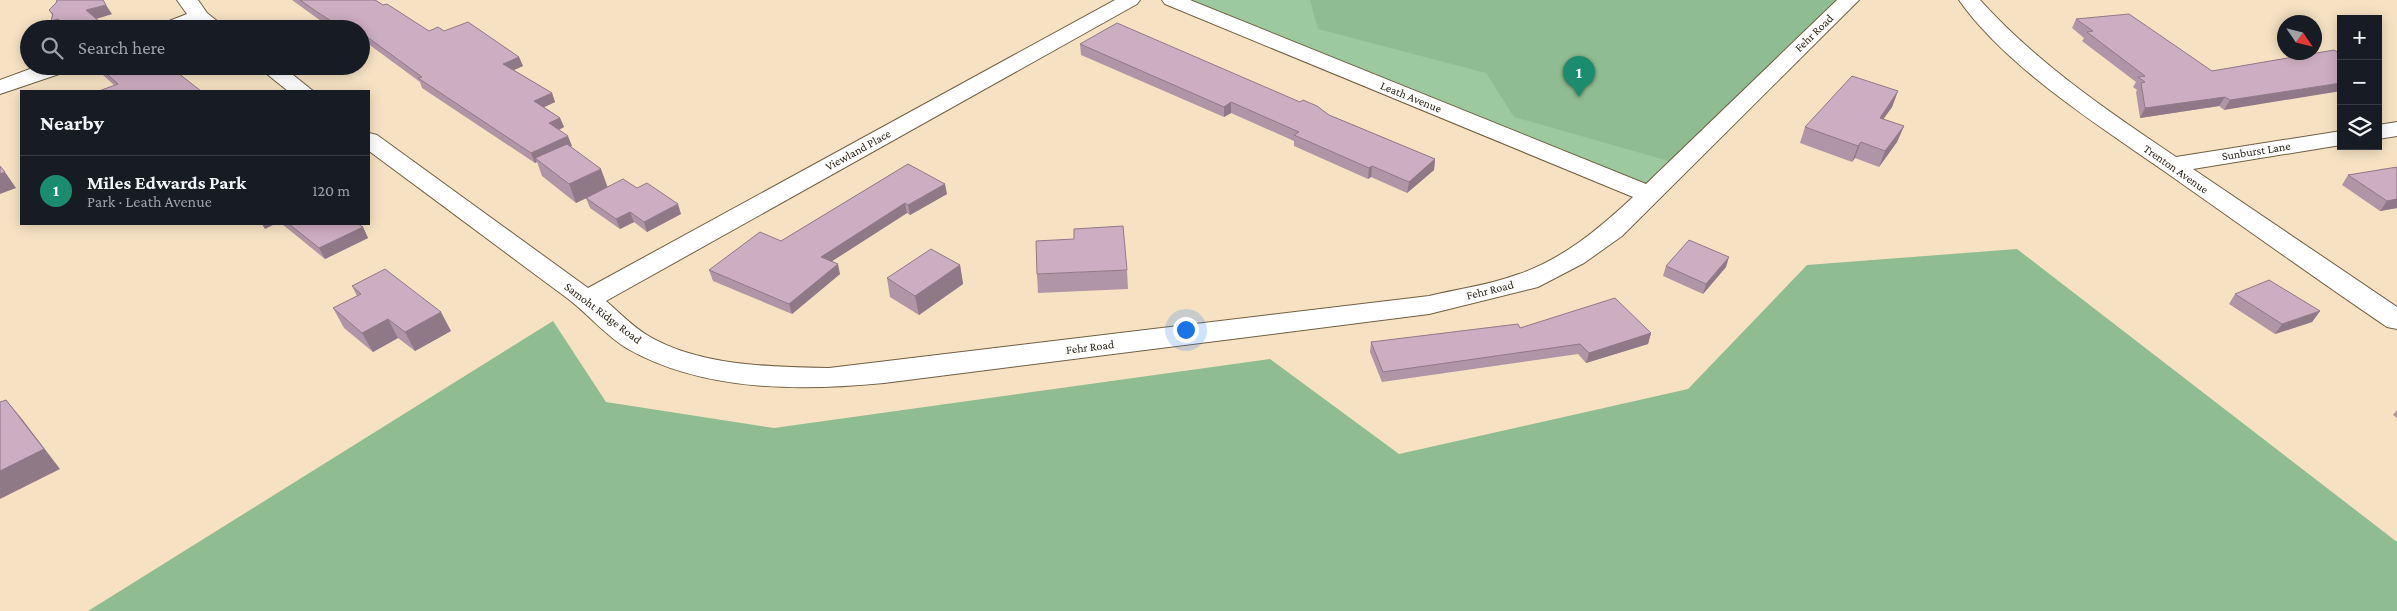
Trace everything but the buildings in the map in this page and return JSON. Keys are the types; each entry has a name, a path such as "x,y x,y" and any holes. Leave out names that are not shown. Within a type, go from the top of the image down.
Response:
{"street":[{"path":"187,0 206,20"},
{"name":"Viewland Place","path":"587,300 1130,0"},
{"name":"Leath Avenue","path":"1172,0 1648,194"},
{"name":"Fehr Road","path":"1028,355 1429,305 1528,281 1575,257 1613,230 1849,0"},
{"name":"Trenton Avenue","path":"1969,0 1994,29 2032,64 2078,101 2300,256 2397,320"},
{"path":"0,87 34,75"},
{"path":"280,75 301,90"},
{"path":"2382,131 2397,128"},
{"name":"Sunburst Lane","path":"2171,165 2337,139"},
{"name":"Samoht Ridge Road","path":"370,141 587,300 637,342 677,358 724,371 766,376 838,377 1028,355"}],"green space":[{"path":"1172,0 1848,0 1648,194"},
{"path":"1310,0 1849,0 1679,164 1514,117 1486,73 1318,29"},
{"path":"2017,249 2397,542 2397,611 88,611 553,321 606,402 774,428 1270,359 1399,454 1688,389 1807,265"}],"place":[{"name":"Miles Edwards Park","path":"1579,97"}]}
